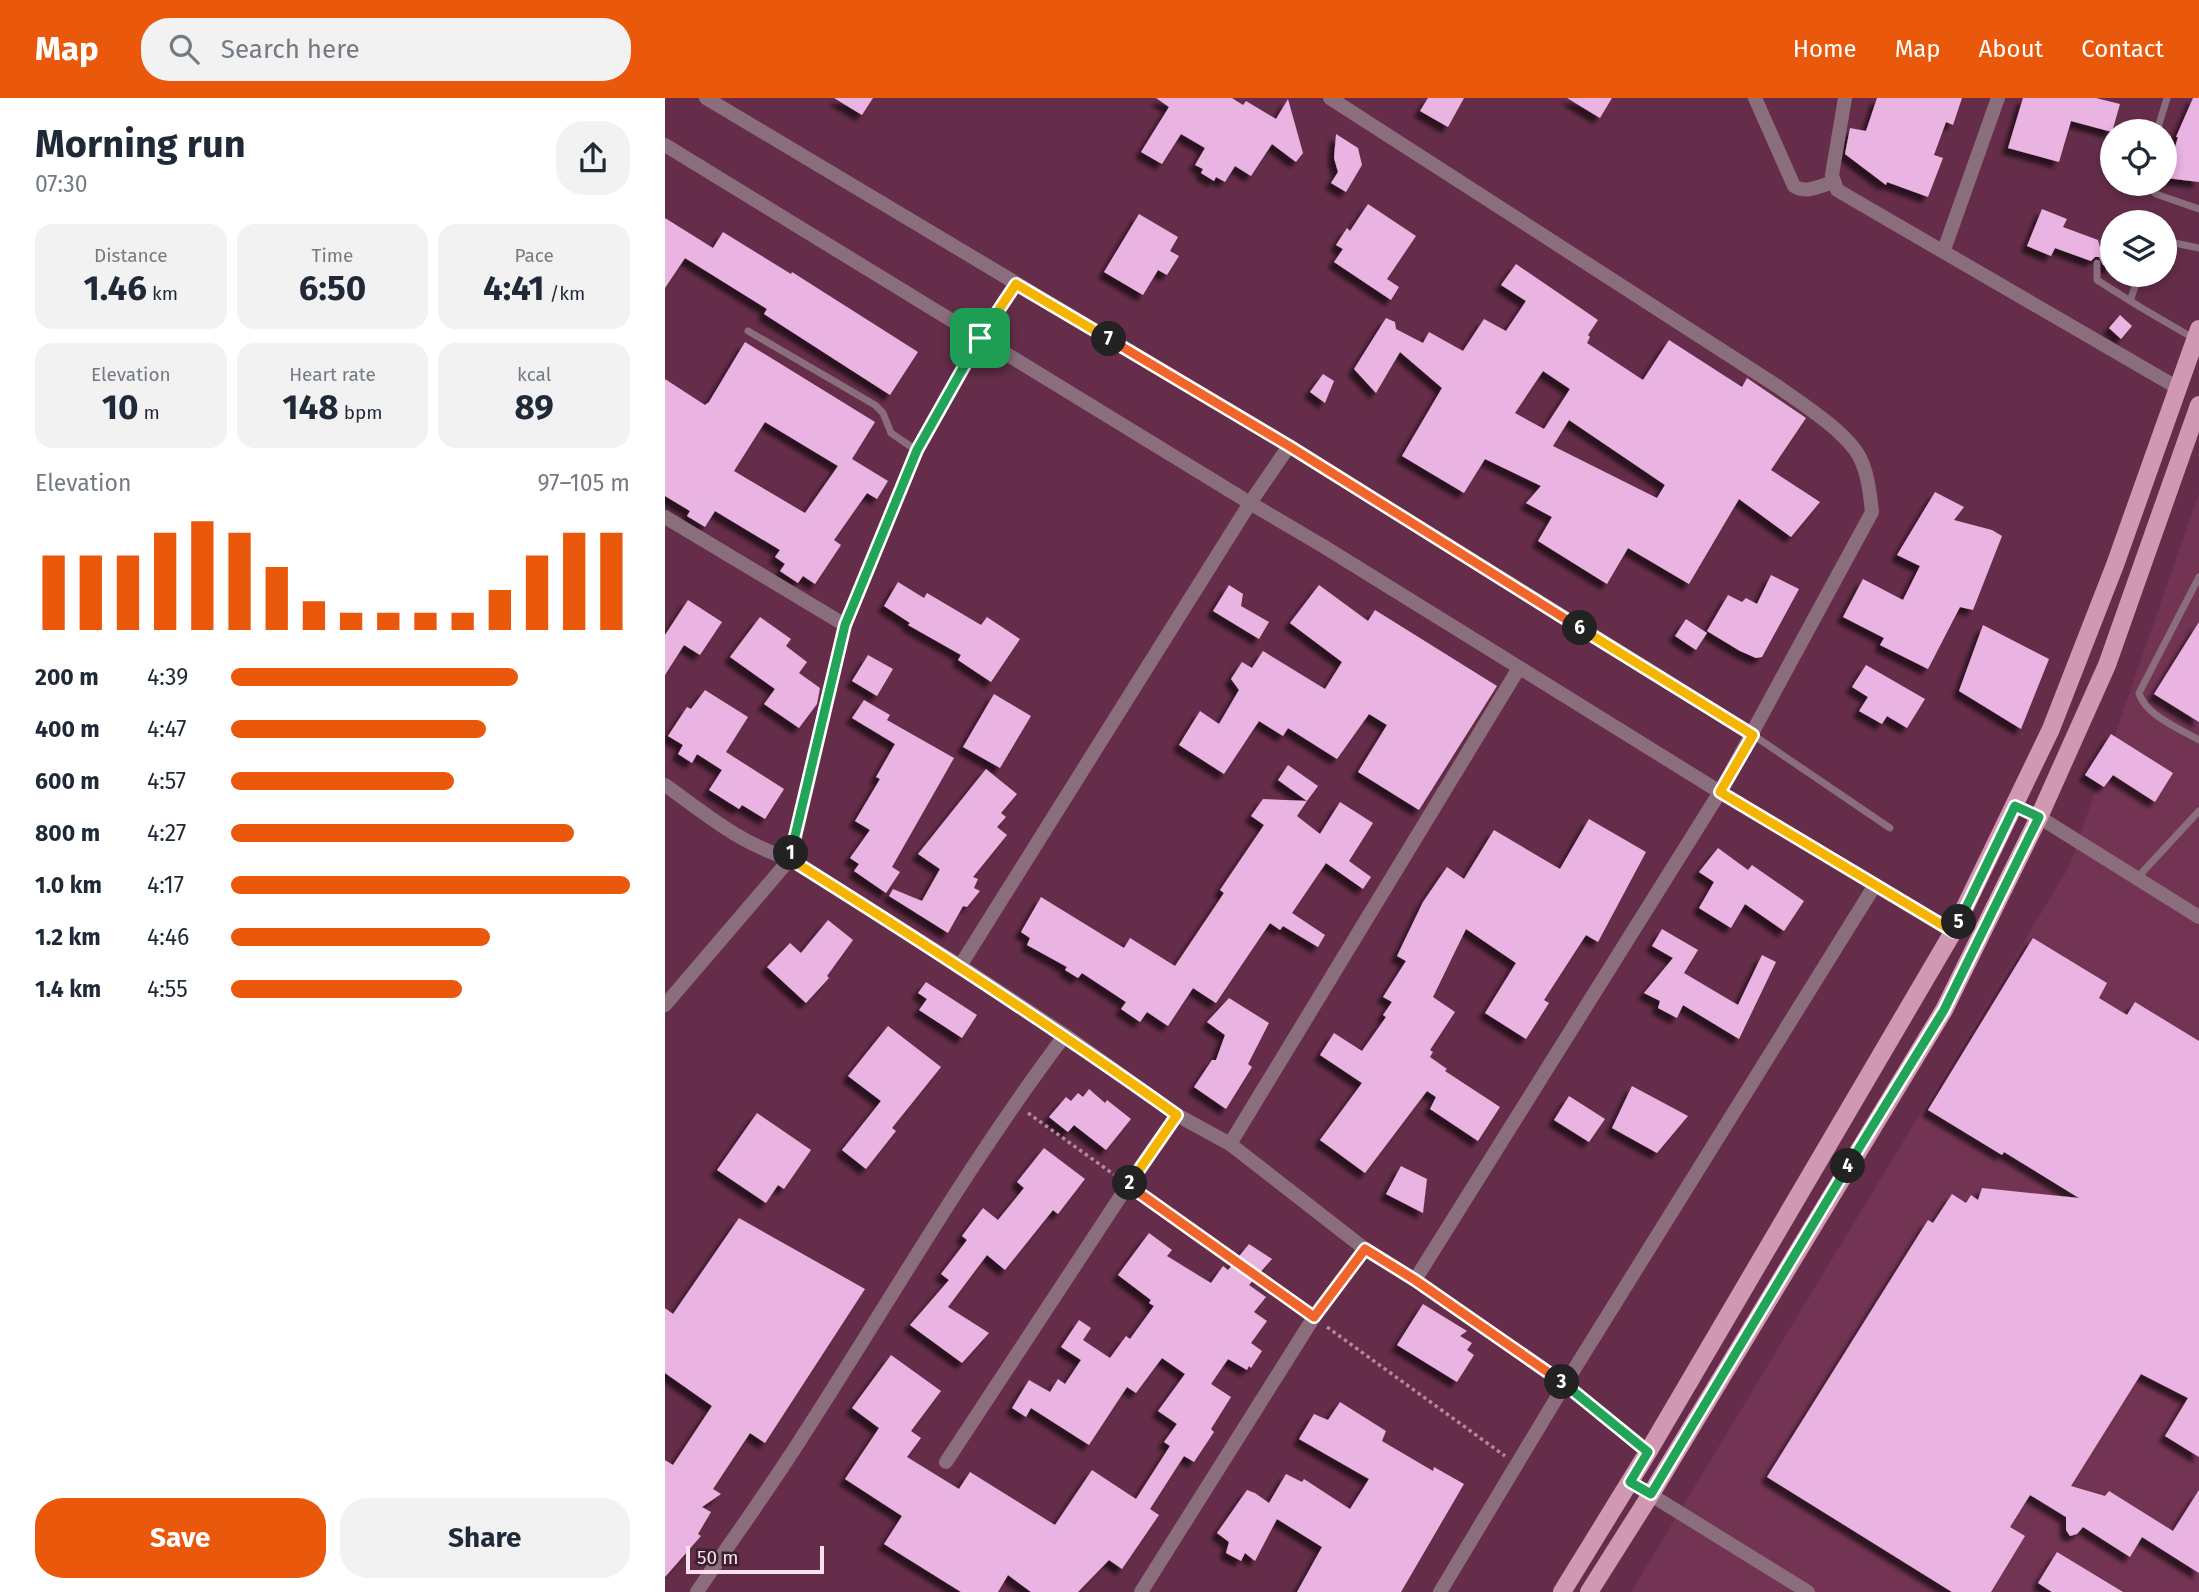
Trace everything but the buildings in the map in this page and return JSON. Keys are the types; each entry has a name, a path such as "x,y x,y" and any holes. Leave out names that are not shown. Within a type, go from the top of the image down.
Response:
{"main road":[{"path":"1562,1592 1648,1452 1954,932 2051,729 2110,577 2197,334"},
{"path":"1589,1592 1944,1010 2039,817 2107,665 2199,405"}],"street":[{"path":"706,98 1289,446 1753,735"},
{"path":"1330,98 1777,386 1831,425 1859,456 1869,485 1872,512 1720,792 1415,1280"},
{"path":"1755,98 1794,186 1807,190 1833,182"},
{"path":"1845,98 1832,175 1837,190 2178,388"},
{"path":"1944,250 1998,98"},
{"path":"665,145 1323,546 1720,792 1954,932"},
{"path":"665,1005 790,859 845,625 917,450 980,338 1016,284"},
{"path":"960,966 1250,503 1289,446"},
{"path":"665,517 845,625"},
{"path":"1230,1144 1519,668"},
{"path":"665,785 736,837 762,850 790,859 1065,1035 1177,1115 1230,1144 1365,1249 1415,1280 1565,1384 1648,1452"},
{"path":"2015,806 2039,817 2199,917"},
{"path":"1440,1592 1565,1384 1875,885"},
{"path":"697,1592 803,1436 901,1278 1015,1103 1065,1035"},
{"path":"946,1462 1177,1115"},
{"path":"1141,1592 1314,1317 1365,1249"},
{"path":"1630,1482 1808,1592"}],"lane":[{"path":"2161,119 2167,98"},
{"path":"2162,196 2199,209"},
{"path":"2177,243 2199,248"},
{"path":"2097,263 2097,280 2130,301 2197,334"},
{"path":"2130,301 2135,287"},
{"path":"748,331 874,405 883,413 891,433 917,450"},
{"path":"2199,577 2139,693 2141,702 2199,740"},
{"path":"1753,735 1891,828"},
{"path":"2137,878 2199,811"}],"path":[{"path":"1015,1103 1517,1465"}],"shaded area":[{"path":"2199,493 2199,1592 1631,1592 2069,867"}],"route":[{"path":"1016,284 1289,446 1753,735 1720,792 1954,932 2015,806 2039,817 1944,1010 1795,1251 1651,1494 1630,1482 1648,1452 1565,1384 1415,1280 1365,1249 1314,1317 1128,1185 1177,1115 1065,1035 790,859 845,625 917,450 980,338 1016,284"}]}
